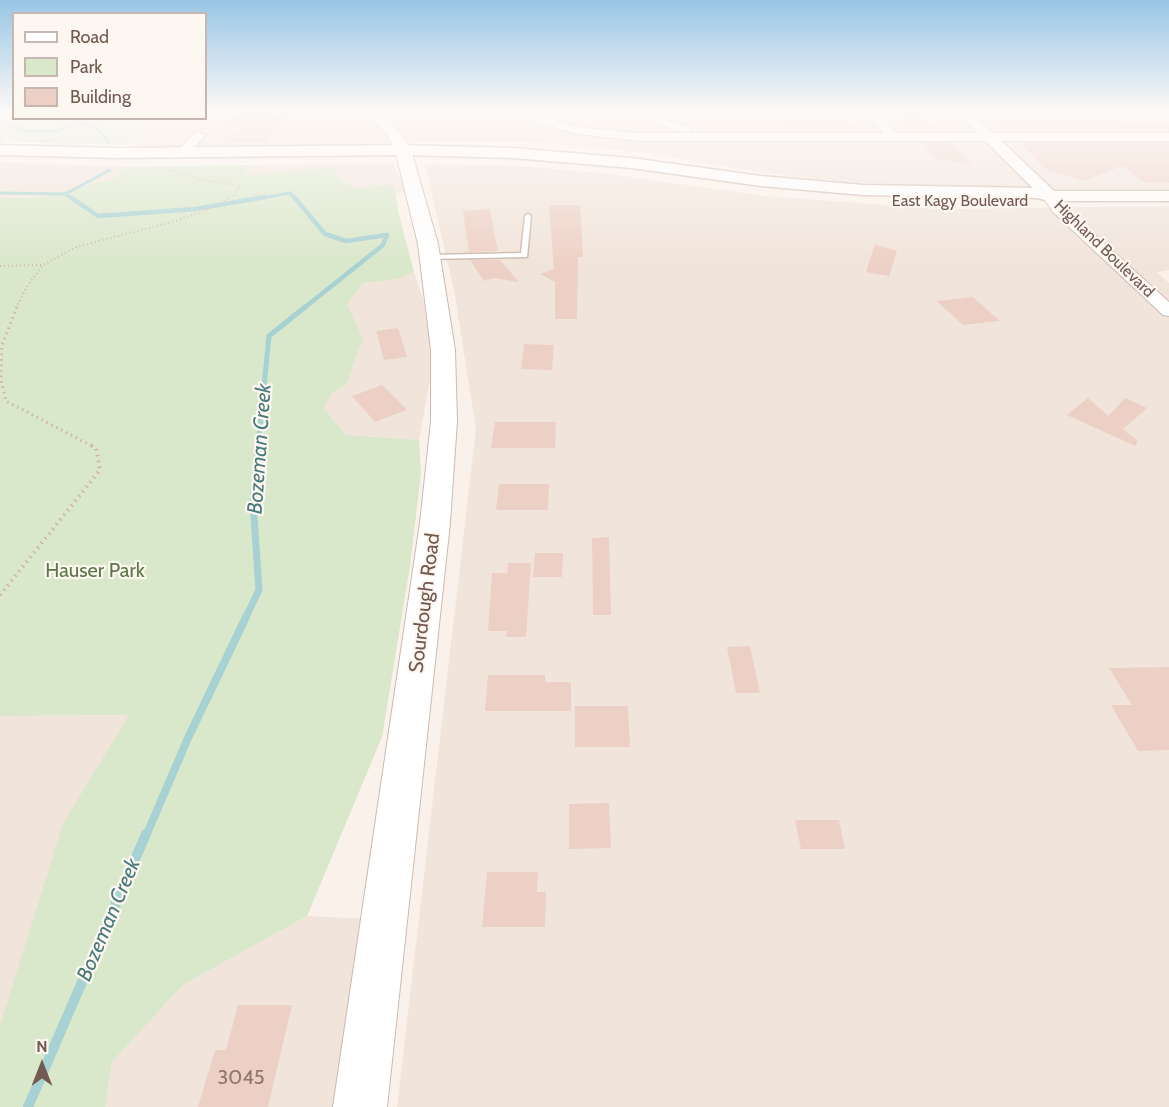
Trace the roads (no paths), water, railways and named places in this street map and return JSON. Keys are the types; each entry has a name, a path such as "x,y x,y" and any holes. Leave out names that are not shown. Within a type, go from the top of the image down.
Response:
{"main road":[{"name":"East Kagy Boulevard","path":"140,163 164,163"},
{"name":"East Kagy Boulevard","path":"514,163 576,167 784,194 864,200 1044,201 1049,196 1169,196"},
{"name":"Highland Boulevard","path":"1017,163 1049,196"}],"street":[{"name":"Sourdough Road","path":"360,1107 435,523 443,433 443,350 430,257 406,163"},
{"name":"Highland Boulevard","path":"1049,196 1058,209 1169,311"}],"lane":[{"path":"430,257 524,255 528,216"}],"waterway":[{"name":"Bozeman Creek","path":"65,194 110,170"},
{"path":"0,193 65,194"},
{"name":"Bozeman Creek","path":"256,199 290,193 295,199"},
{"name":"Bozeman Creek","path":"65,194 72,199"},
{"name":"Bozeman Creek","path":"70,197 98,216 195,209 265,197"},
{"name":"Bozeman Creek","path":"294,197 325,234 346,241 387,235 383,245 304,308"},
{"name":"Bozeman Creek","path":"258,446 269,336 305,307"},
{"name":"Bozeman Creek","path":"245,619 259,590 253,502 259,444"},
{"name":"Bozeman Creek","path":"146,836 188,738 246,617"},
{"name":"Bozeman Creek","path":"28,1107 146,834"}],"park label":[{"name":"Hauser Park","path":"95,571"}]}
